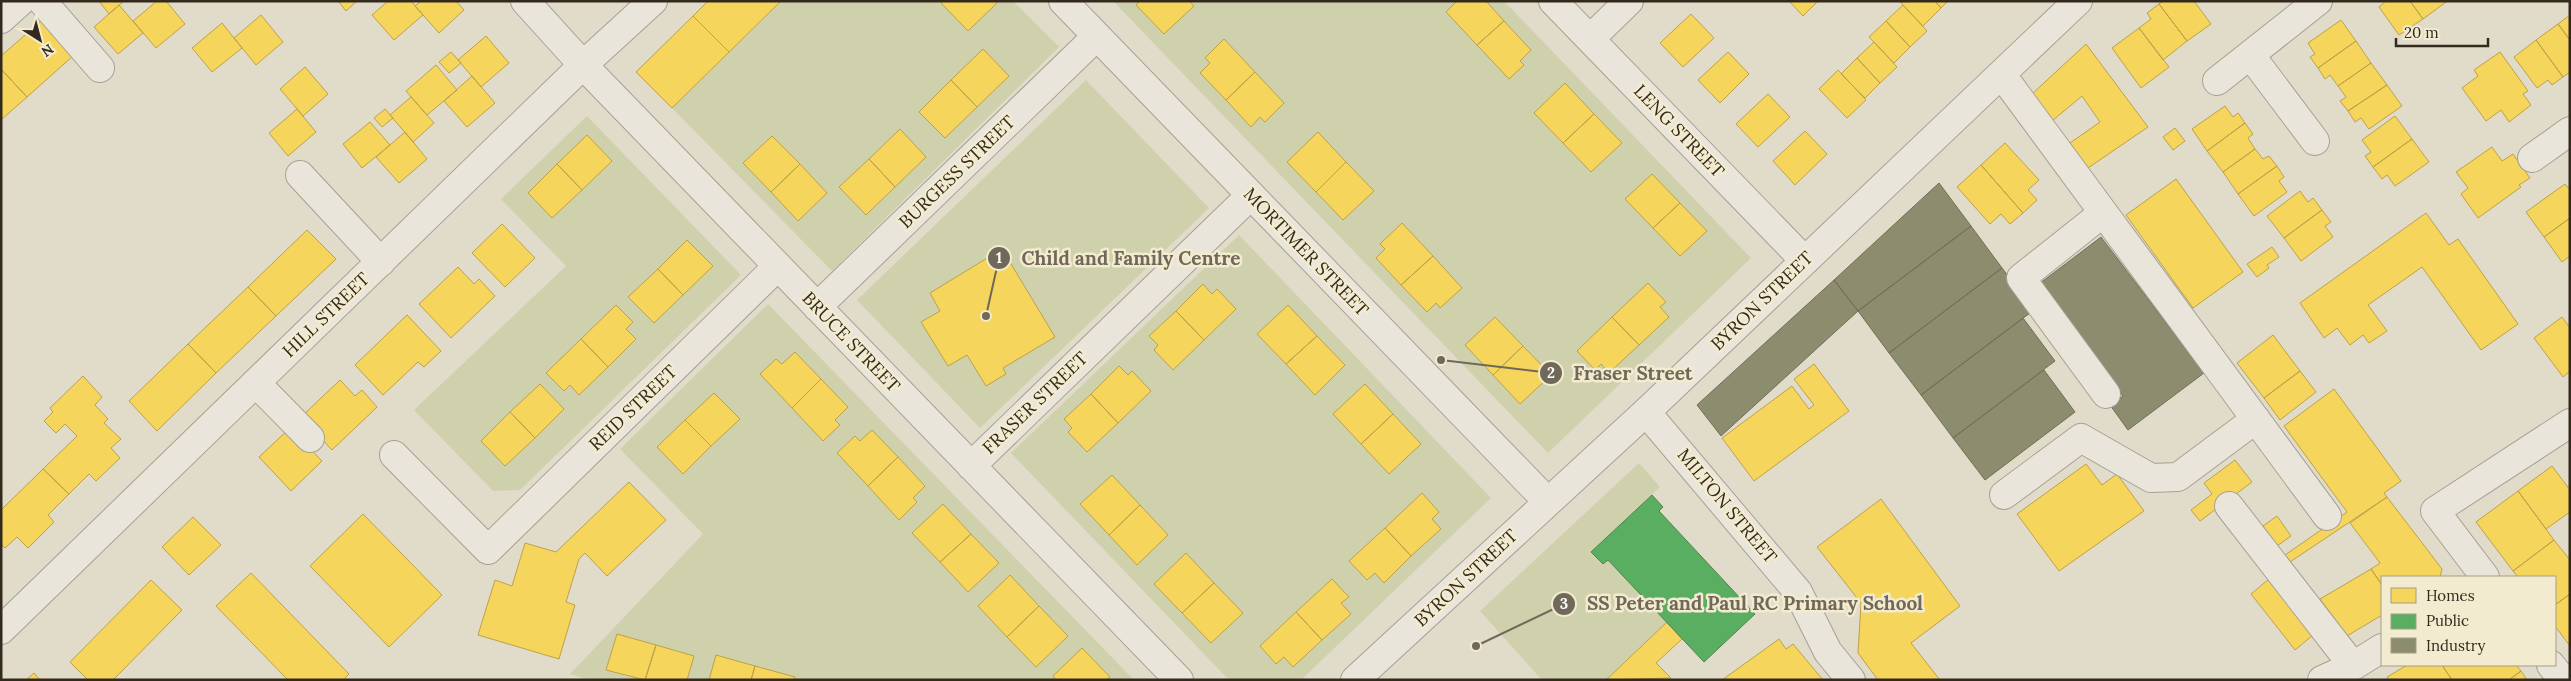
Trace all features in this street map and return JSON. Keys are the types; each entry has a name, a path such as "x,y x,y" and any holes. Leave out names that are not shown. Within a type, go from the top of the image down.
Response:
{"street":[{"path":"1,19 21,1"},
{"path":"42,1 100,68"},
{"name":"BRUCE STREET","path":"525,1 583,65 1179,680"},
{"name":"HILL STREET","path":"4,621 256,383 583,65 653,1"},
{"name":"MORTIMER STREET","path":"1063,1 1548,502"},
{"name":"LENG STREET","path":"1554,1 1805,261"},
{"path":"1590,39 1629,1"},
{"name":"BYRON STREET","path":"1355,680 1646,412 2078,1"},
{"path":"2217,81 2251,56 2318,1"},
{"name":"BURGESS STREET","path":"818,307 1097,36"},
{"path":"2251,56 2314,141"},
{"path":"2002,75 2327,516"},
{"path":"2532,158 2569,132"},
{"path":"300,175 381,262"},
{"name":"FRASER STREET","path":"971,466 1251,195"},
{"path":"2103,212 2021,278 2106,394"},
{"name":"REID STREET","path":"394,455 488,550 778,266"},
{"path":"256,383 310,438"},
{"name":"MILTON STREET","path":"1646,412 1798,592 1828,652 1851,680"},
{"path":"2004,495 2081,438 2151,478 2178,477 2256,419"},
{"path":"2484,576 2434,511 2570,423"},
{"path":"2229,506 2353,666"},
{"path":"2322,680 2353,666 2381,649"},
{"path":"2552,666 2563,680"}],"green space":[{"path":"781,1 1013,1 1059,47 832,271 672,108"},
{"path":"1113,1 1504,1 1751,258 1548,453"},
{"path":"1086,80 1209,208 980,428 857,300"},
{"path":"587,116 741,275 520,490 493,491 414,410 566,266 501,199"},
{"path":"1239,235 1491,498 1301,680 1229,680 1011,453"},
{"path":"768,304 1134,680 590,680 570,674 703,534 620,449"},
{"path":"1639,463 1660,487 1591,552 1603,564 1608,560 1667,622 1606,680 1542,680 1480,611"}],"building: Homes":[{"path":"99,1 124,1 109,14"},
{"path":"157,1 166,1 185,24 156,48 133,21"},
{"path":"338,1 357,1 346,11"},
{"path":"388,1 411,1 423,15 394,40 372,15"},
{"path":"421,1 456,1 464,10 439,33 415,6"},
{"path":"708,1 781,1 729,52 693,16"},
{"path":"943,1 995,1 997,3 968,31 941,3"},
{"path":"1140,1 1189,1 1194,6 1164,34 1136,5"},
{"path":"1457,1 1486,1 1504,21 1477,45 1446,12"},
{"path":"1789,1 1818,1 1803,16"},
{"path":"1935,1 1948,1 1941,8"},
{"path":"1935,1 1941,8 1923,26 1900,2"},
{"path":"2163,1 2194,1 2211,24 2187,41 2159,4"},
{"path":"2386,1 2410,1 2423,19 2399,35 2379,7"},
{"path":"2410,1 2445,1 2446,2 2423,19"},
{"path":"2159,4 2187,41 2163,60 2139,28 2151,19 2147,13"},
{"path":"119,5 143,33 118,54 94,27"},
{"path":"1903,5 1927,31 1910,47 1886,21"},
{"path":"1691,14 1714,38 1683,67 1660,43"},
{"path":"261,15 283,42 256,65 234,38"},
{"path":"2570,15 2570,40 2558,24"},
{"path":"693,16 729,52 672,108 636,72"},
{"path":"2341,20 2356,41 2318,68 2310,57 2315,54 2308,43"},
{"path":"41,21 73,56 27,97 1,69 1,56"},
{"path":"1504,21 1531,50 1520,61 1524,65 1509,79 1477,45"},
{"path":"1886,21 1910,47 1894,63 1869,37"},
{"path":"222,23 242,48 212,72 192,48"},
{"path":"2558,24 2570,40 2570,72 2563,77 2536,40"},
{"path":"2139,28 2169,67 2141,88 2112,48"},
{"path":"486,36 509,63 481,87 458,60"},
{"path":"1224,39 1255,72 1226,100 1200,73 1210,63 1205,58"},
{"path":"2536,40 2563,77 2552,85 2548,80 2537,88 2514,57"},
{"path":"2356,41 2371,63 2338,86 2330,75 2325,79 2318,68"},
{"path":"1874,42 1897,67 1880,83 1857,58"},
{"path":"2086,44 2148,127 2088,168 2070,143 2100,122 2082,96 2052,121 2032,94"},
{"path":"983,49 1009,76 977,107 951,80"},
{"path":"451,52 461,63 449,73 439,62"},
{"path":"1728,52 1749,74 1720,103 1698,80"},
{"path":"2500,52 2528,91 2523,94 2531,105 2509,122 2501,110 2486,121 2462,88 2478,76 2474,70"},
{"path":"1857,58 1880,83 1865,98 1841,74"},
{"path":"2371,63 2387,85 2348,111 2340,101 2346,97 2338,86"},
{"path":"436,65 457,90 427,115 406,91"},
{"path":"305,67 328,94 303,116 280,89"},
{"path":"1,69 27,97 1,120"},
{"path":"1838,70 1866,100 1847,118 1819,89"},
{"path":"1255,72 1284,103 1265,122 1260,117 1251,127 1226,100"},
{"path":"472,76 495,103 467,127 444,101"},
{"path":"951,80 977,107 945,138 919,112"},
{"path":"1565,83 1594,114 1563,143 1534,113"},
{"path":"2387,85 2402,106 2369,129 2361,118 2355,122 2348,111"},
{"path":"1768,94 1790,117 1758,147 1736,124"},
{"path":"411,97 434,123 413,142 390,115"},
{"path":"2225,106 2233,117 2238,113 2245,123 2207,151 2192,129"},
{"path":"297,109 316,132 288,156 269,133"},
{"path":"385,109 393,118 382,127 374,118"},
{"path":"1594,114 1622,143 1591,172 1563,143"},
{"path":"2395,116 2412,139 2373,167 2365,156 2371,152 2362,140"},
{"path":"370,122 390,145 362,168 343,144"},
{"path":"2245,123 2253,134 2248,138 2255,149 2223,172 2207,151"},
{"path":"2175,128 2185,141 2173,150 2163,137"},
{"path":"900,129 926,157 895,187 869,159"},
{"path":"1805,131 1827,154 1795,185 1773,161"},
{"path":"405,132 427,159 399,183 376,157"},
{"path":"1318,132 1346,162 1316,192 1287,162"},
{"path":"587,135 612,161 582,190 557,164"},
{"path":"772,136 800,164 771,192 743,163"},
{"path":"2412,139 2429,162 2395,186 2387,175 2382,179 2373,167"},
{"path":"2005,143 2039,180 2028,190 2037,200 2023,213 1981,165"},
{"path":"2492,147 2502,161 2513,154 2530,178 2519,185 2521,187 2478,218 2461,194 2468,188 2456,172"},
{"path":"2255,149 2263,159 2269,156 2277,166 2238,194 2223,172"},
{"path":"869,159 895,187 866,215 839,187"},
{"path":"1346,162 1374,191 1343,220 1316,192"},
{"path":"557,164 582,190 552,218 528,193"},
{"path":"800,164 827,193 798,221 771,192"},
{"path":"1981,165 2023,213 2010,224 2001,214 1990,224 1957,187"},
{"path":"2277,166 2284,177 2279,181 2287,192 2254,216 2238,194"},
{"path":"1652,174 1680,203 1653,228 1625,199"},
{"path":"2176,179 2243,272 2193,308 2126,215"},
{"path":"2565,184 2570,190 2570,218 2544,237 2526,212"},
{"path":"2300,191 2308,202 2313,198 2322,210 2284,238 2267,216"},
{"path":"1680,203 1707,231 1680,256 1653,228"},
{"path":"2322,210 2331,222 2325,226 2333,237 2301,261 2284,238"},
{"path":"2426,213 2449,245 2458,239 2518,324 2481,350 2422,267 2368,305 2387,331 2369,343 2363,335 2350,345 2337,328 2324,338 2300,303"},
{"path":"2570,218 2570,256 2562,262 2544,237"},
{"path":"1402,223 1433,256 1401,285 1376,258 1385,249 1380,244"},
{"path":"502,224 535,258 505,287 472,253"},
{"path":"307,230 336,259 276,316 248,287"},
{"path":"687,240 713,266 683,295 658,269"},
{"path":"2272,247 2279,257 2267,265 2269,268 2257,277 2247,264"},
{"path":"1002,249 1055,337 1003,368 1006,374 986,386 967,355 948,366 921,322 940,311 930,293"},
{"path":"1433,256 1462,288 1440,308 1436,303 1427,312 1401,285"},
{"path":"458,267 474,284 479,279 495,296 451,338 419,304"},
{"path":"658,269 683,295 654,323 628,297"},
{"path":"1648,283 1666,302 1660,307 1669,317 1639,345 1612,317"},
{"path":"1203,284 1212,294 1217,289 1236,309 1204,340 1176,311"},
{"path":"248,287 276,316 216,373 188,344"},
{"path":"616,305 633,322 626,329 636,339 608,367 581,339"},
{"path":"1288,305 1317,336 1286,364 1257,334"},
{"path":"1176,311 1204,340 1173,370 1154,350 1158,345 1149,336"},
{"path":"407,315 441,351 424,367 418,362 383,395 355,365"},
{"path":"1495,317 1523,346 1493,375 1465,345"},
{"path":"1612,317 1639,345 1609,373 1601,364 1595,370 1577,351"},
{"path":"2562,317 2570,328 2570,371 2563,377 2534,338"},
{"path":"2273,335 2300,371 2264,398 2237,363"},
{"path":"1317,336 1345,365 1315,395 1286,364"},
{"path":"581,339 608,367 579,395 570,385 564,391 546,373"},
{"path":"188,344 216,373 157,431 129,401"},
{"path":"1523,346 1551,375 1520,404 1493,375"},
{"path":"795,352 821,379 792,408 760,374 776,359 782,364"},
{"path":"1814,364 1849,411 1754,481 1722,438 1792,386 1809,409 1814,405 1794,379"},
{"path":"1119,366 1128,375 1132,371 1151,391 1118,423 1091,394"},
{"path":"2300,371 2316,392 2280,420 2264,398"},
{"path":"83,376 102,397 95,405 108,419 104,423 121,439 111,448 120,458 96,481 89,474 69,494 43,469 77,436 65,424 56,433 44,421 53,412 50,408"},
{"path":"821,379 848,407 835,420 840,425 823,441 792,408"},
{"path":"340,380 355,396 362,390 377,407 332,450 301,417"},
{"path":"540,384 564,409 535,438 510,412"},
{"path":"1365,384 1393,414 1361,444 1333,414"},
{"path":"2334,389 2401,481 2384,493 2387,497 2290,562 2285,555 2347,512 2284,426"},
{"path":"714,393 740,419 711,446 685,420"},
{"path":"1091,394 1118,423 1087,452 1068,432 1072,428 1064,419"},
{"path":"510,412 535,438 505,466 481,441"},
{"path":"1393,414 1421,444 1389,474 1361,444"},
{"path":"685,420 711,446 683,474 657,447"},
{"path":"290,428 322,461 291,491 259,457"},
{"path":"872,430 898,457 868,486 837,453 855,436 860,441"},
{"path":"898,457 925,486 913,498 917,502 899,520 868,486"},
{"path":"2235,460 2252,482 2200,521 2191,510 2212,494 2204,483"},
{"path":"2086,464 2102,485 2117,474 2144,511 2059,571 2017,514"},
{"path":"2552,466 2570,490 2570,512 2546,529 2518,491"},
{"path":"43,469 69,494 48,515 54,522 28,548 17,537 5,548 1,544 1,510"},
{"path":"1112,475 1140,505 1109,535 1080,504"},
{"path":"629,482 666,520 607,576 585,553 579,559 566,602 575,605 559,659 478,635 495,580 512,586 525,543 556,552"},
{"path":"2518,491 2554,540 2513,571 2476,522"},
{"path":"1422,493 1439,512 1432,519 1441,529 1411,556 1385,528"},
{"path":"2387,497 2442,569 2440,576 2381,576 2381,584 2371,569 2380,563 2350,523"},
{"path":"1881,499 1960,606 1911,643 1940,680 1878,680 1858,653 1861,603 1817,547"},
{"path":"943,504 971,534 940,562 912,533"},
{"path":"1140,505 1168,535 1137,565 1109,535"},
{"path":"363,514 442,595 389,647 310,566"},
{"path":"2277,516 2291,536 2277,546 2263,526"},
{"path":"193,517 221,545 189,575 162,547"},
{"path":"1385,528 1411,556 1384,583 1375,573 1367,580 1349,561"},
{"path":"971,534 999,563 968,592 940,562"},
{"path":"2554,540 2570,560 2570,594 2556,604 2556,576 2517,576 2513,571"},
{"path":"1186,553 1214,583 1182,613 1154,584"},
{"path":"2371,569 2381,584 2381,616 2347,636 2320,599"},
{"path":"251,573 349,674 343,680 288,680 216,606"},
{"path":"1010,575 1039,606 1007,637 978,606"},
{"path":"1332,579 1349,597 1341,603 1351,614 1322,640 1296,612"},
{"path":"2269,579 2313,635 2295,650 2251,594"},
{"path":"151,580 182,610 113,680 88,680 70,662"},
{"path":"1214,583 1243,613 1211,643 1182,613"},
{"path":"2570,594 2570,646 2556,627 2556,604"},
{"path":"1039,606 1068,636 1036,667 1007,637"},
{"path":"1296,612 1322,640 1293,667 1284,657 1276,664 1260,646"},
{"path":"1667,622 1682,639 1656,663 1671,678 1606,680"},
{"path":"617,634 656,645 645,680 606,670"},
{"path":"1779,639 1786,649 1793,644 1823,680 1722,680"},
{"path":"656,645 694,656 687,680 645,680"},
{"path":"1082,648 1110,677 1106,680 1056,680 1053,676"},
{"path":"716,655 755,666 751,680 709,680"},
{"path":"755,666 795,677 794,680 751,680"},
{"path":"2405,666 2443,666 2452,680 2389,680 2387,677"},
{"path":"2443,666 2517,666 2521,671 2509,680 2452,680"},
{"path":"2521,671 2527,680 2509,680"},
{"path":"34,673 40,680 26,680"}],"building: Public":[{"path":"1652,495 1663,507 1659,511 1755,614 1704,662 1608,560 1603,564 1591,552"}],"building: Industry":[{"path":"1939,183 1971,226 1858,311 1834,280"},
{"path":"1971,226 2002,268 1889,353 1858,311"},
{"path":"2101,237 2204,373 2128,430 2110,405 2123,396 2039,284"},
{"path":"2002,268 2034,310 1921,395 1889,353"},
{"path":"1834,280 1858,311 1721,436 1697,405"},
{"path":"2023,318 2055,361 1953,438 1921,395"},
{"path":"2044,370 2075,412 1985,480 1953,438"}],"place":[{"name":"Child and Family Centre","path":"986,316"},
{"name":"Fraser Street","path":"1441,360"},
{"name":"SS Peter and Paul RC Primary School","path":"1476,646"}]}
